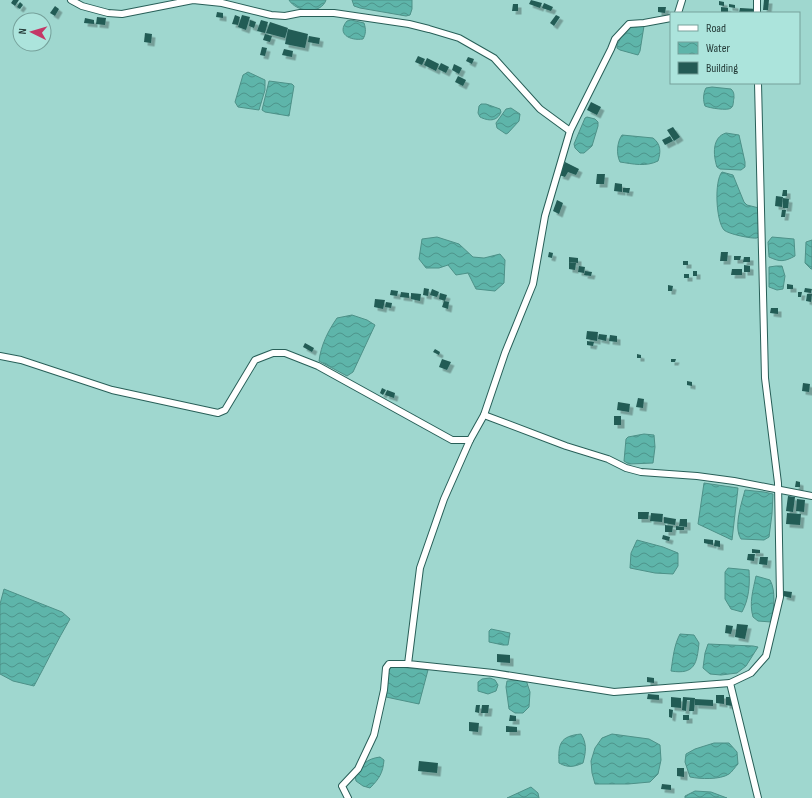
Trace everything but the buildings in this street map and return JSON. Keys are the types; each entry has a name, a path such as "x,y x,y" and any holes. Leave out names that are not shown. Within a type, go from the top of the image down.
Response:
{"street":[{"path":"71,0 82,6 108,14 122,14 193,0 222,3 271,16 285,16 300,13 334,13 410,24 459,38 494,58 540,109 570,131"},
{"path":"678,12 682,0"},
{"path":"757,0 757,12"},
{"path":"408,664 420,568 444,499 470,440 484,415 505,353 534,284 545,216 570,131 615,39 629,24 670,18"},
{"path":"348,798 342,786 358,769 374,735 384,690 386,668 389,664 408,664 493,673 614,692 730,683 751,673 766,656 780,597 778,490 765,378 758,84"},
{"path":"0,356 21,360 112,390 218,413 225,410 255,360 273,352 285,352 318,366 452,440 470,440"},
{"path":"484,415 566,446 608,459 626,468 641,472 697,476 734,481 812,496"},
{"path":"730,683 758,798"}],"water":[{"path":"289,0 326,0 319,8 308,10 297,7"},
{"path":"352,0 412,0 412,9 410,15 406,16 360,8 354,6"},
{"path":"351,20 364,23 365,35 363,39 349,38 344,33 344,26 347,21"},
{"path":"631,25 644,26 638,55 617,48 617,45 626,28"},
{"path":"248,72 265,80 265,90 259,110 238,107 235,102 243,75"},
{"path":"269,81 292,84 294,86 289,116 265,112 262,110"},
{"path":"712,87 731,89 734,95 732,107 729,109 723,109 705,106 705,90 706,88"},
{"path":"481,104 486,104 500,109 501,112 497,118 492,120 480,117 478,113 479,106"},
{"path":"511,108 520,114 519,121 506,134 497,128 496,123 506,109"},
{"path":"585,118 595,119 598,122 598,126 592,146 584,153 580,153 575,148 574,144"},
{"path":"726,133 739,135 745,162 745,167 741,170 720,169 717,167 714,152 716,142 721,135"},
{"path":"622,135 653,138 656,140 660,148 658,161 649,164 620,162 618,148"},
{"path":"722,172 733,175 744,202 747,205 759,208 759,236 757,238 745,237 726,232 721,225 717,192 719,177"},
{"path":"437,237 459,244 473,257 484,258 500,254 505,260 504,283 495,291 476,289 468,273 456,275 448,265 439,268 426,268 419,259 422,239"},
{"path":"772,237 794,239 795,256 782,261 769,257 768,242"},
{"path":"812,240 811,269 805,263 806,242"},
{"path":"782,266 785,276 783,289 777,290 769,287 769,267"},
{"path":"352,315 367,320 375,325 353,372 347,376 319,361 325,338 337,318"},
{"path":"644,434 654,435 655,447 653,463 629,464 624,461 626,439 628,437"},
{"path":"704,483 738,488 732,540 698,524"},
{"path":"745,490 773,494 769,537 764,540 741,539 739,534 738,521"},
{"path":"637,540 678,553 678,566 673,574 655,573 630,568 631,553"},
{"path":"728,568 749,570 748,592 742,612 731,609 725,599 725,572"},
{"path":"756,576 770,580 772,584 774,600 771,622 758,621 753,617 751,602"},
{"path":"4,589 62,612 70,619 34,686 13,681 0,674 0,604"},
{"path":"491,629 510,633 508,645 489,642 489,631"},
{"path":"680,634 694,635 699,643 696,662 690,669 685,671 671,671 675,647"},
{"path":"708,644 758,647 746,666 737,673 721,675 710,674 703,668"},
{"path":"389,666 428,670 419,704 386,697"},
{"path":"490,678 495,680 498,685 496,691 488,694 478,691 478,682 482,679"},
{"path":"526,680 530,692 529,707 523,713 515,713 509,709 506,687 507,681"},
{"path":"581,734 585,748 583,763 565,766 559,763 559,751 562,742 569,737"},
{"path":"612,734 649,739 660,745 661,760 658,774 650,782 595,784 591,761 595,748 602,738"},
{"path":"714,743 729,743 737,752 738,764 729,774 725,776 704,779 690,777 685,762 686,754 695,749"},
{"path":"380,757 384,760 382,772 370,788 363,786 356,781 355,775 363,765 371,759"},
{"path":"531,787 538,793 539,798 507,798"},
{"path":"695,791 711,792 727,798 685,798 685,796"}]}
